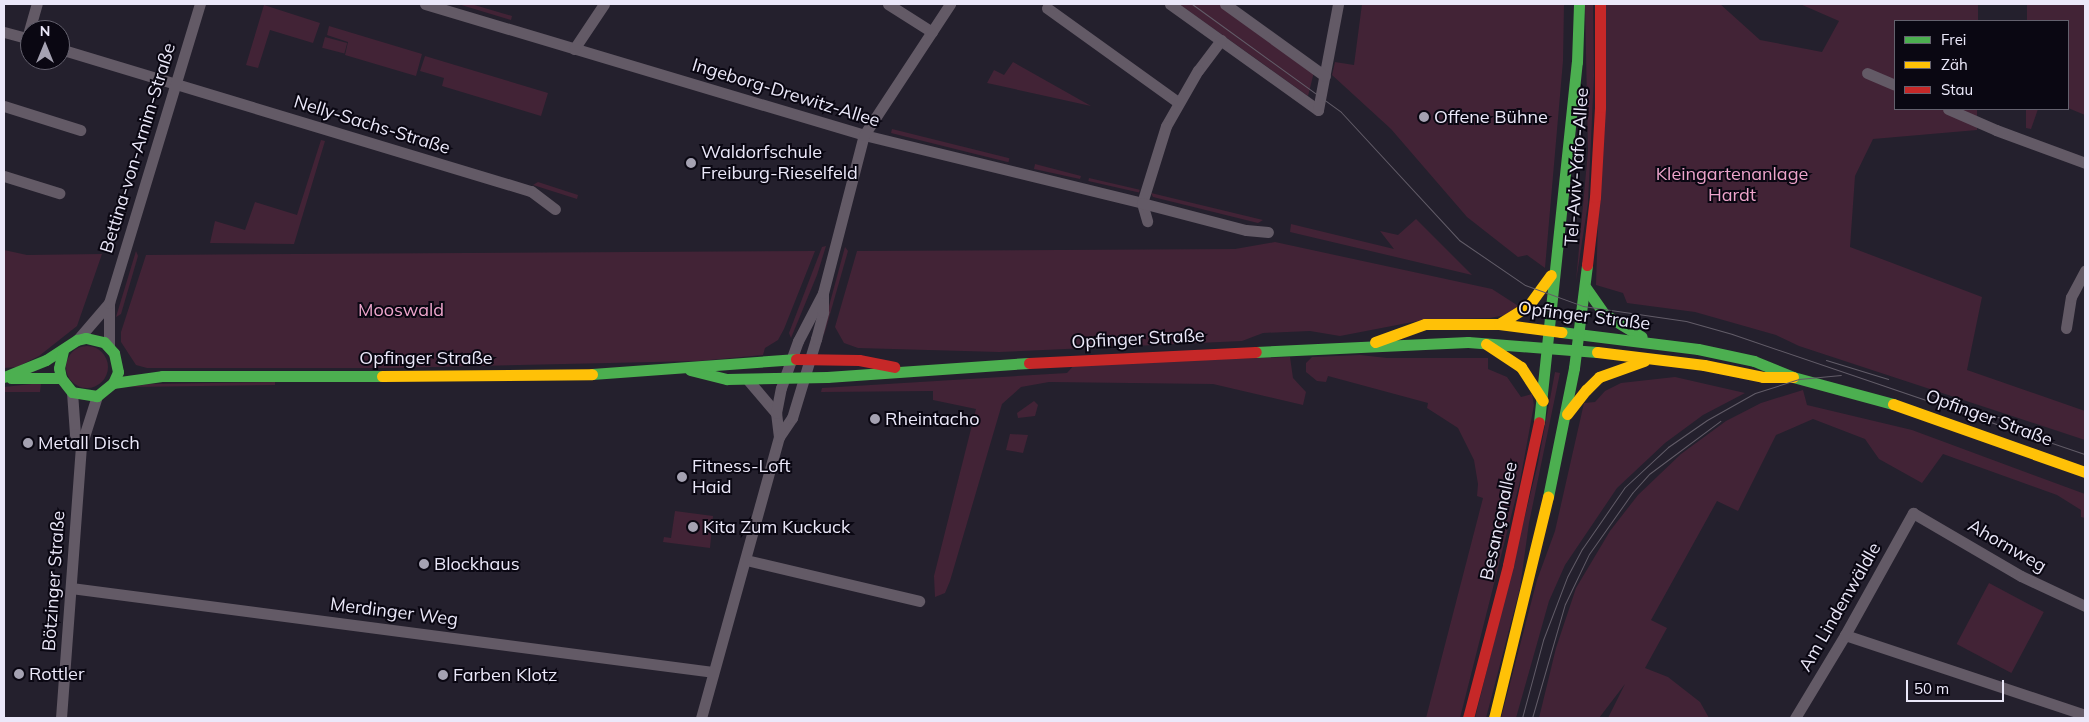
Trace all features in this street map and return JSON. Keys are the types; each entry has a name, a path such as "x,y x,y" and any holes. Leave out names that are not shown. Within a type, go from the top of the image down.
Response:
{"main road":[{"name":"Tel-Aviv-Yafo-Allee","path":"1552,328 1577,62 1579,4"},
{"name":"Tel-Aviv-Yafo-Allee","path":"1579,332 1586,288 1600,107 1600,4"},
{"path":"1499,324 1529,305 1551,275 1560,244"},
{"path":"1586,288 1604,314 1651,342"},
{"name":"Opfinger Straße","path":"1370,345 1395,332 1425,324 1499,324 1552,328 1735,356 1770,366 1793,377 1930,415 2085,472"},
{"name":"Besançonallee","path":"1468,718 1508,565 1543,402 1552,328"},
{"path":"1494,718 1567,415 1579,332"},
{"path":"4,377 63,350 77,340 96,339 109,346 117,361 114,383"},
{"path":"1484,342 1521,367 1543,402"},
{"name":"Opfinger Straße","path":"690,370 727,379 804,378 907,370 1370,345 1484,342 1650,358 1763,377 1793,377"},
{"path":"63,350 58,368 61,378 72,392 97,396"},
{"name":"Opfinger Straße","path":"97,396 114,383 162,376 538,376 690,370 791,358 859,360 907,370"},
{"path":"1567,415 1586,390 1599,377 1650,358"},
{"name":"Opfinger Straße","path":"117,361 129,368 162,376"},
{"path":"4,377 61,378"}],"street":[{"path":"33,20 37,4"},
{"name":"Bettina-von-Arnim-Straße","path":"109,346 109,303 174,84 200,4"},
{"name":"Ingeborg-Drewitz-Allee","path":"425,4 864,135 1246,230 1268,232"},
{"path":"574,49 604,4"},
{"path":"888,4 932,32"},
{"path":"779,437 776,413 784,378 791,358 823,293 864,135 950,4"},
{"path":"1170,4 1318,110 1338,4"},
{"path":"1225,4 1325,76"},
{"path":"1047,8 1178,102"},
{"path":"4,32 20,37"},
{"path":"1147,221 1142,203 1152,161 1178,102 1221,40"},
{"name":"Nelly-Sachs-Straße","path":"70,52 531,191 555,209"},
{"path":"1867,73 1894,85"},
{"path":"4,106 80,130"},
{"path":"1950,110 1996,130 2085,163"},
{"path":"4,176 58,193"},
{"path":"2066,328 2071,297 2085,271"},
{"path":"701,718 779,437 792,418 810,358 823,312 823,293"},
{"name":"Bettina-von-Arnim-Straße","path":"77,340 109,303"},
{"path":"747,379 776,413"},
{"name":"Bötzinger Straße","path":"72,392 75,434 81,446"},
{"name":"Bötzinger Straße","path":"61,718 81,446 97,396"},
{"name":"Ahornweg","path":"1913,513 2021,576 2085,606"},
{"name":"Am Lindenwäldle","path":"1795,718 1846,635 1913,513"},
{"path":"746,560 920,601"},
{"name":"Merdinger Weg","path":"71,588 713,672"},
{"path":"1846,635 2085,715"}],"green space":[{"path":"458,4 471,4 512,16 511,20"},
{"path":"1179,4 1219,4 1314,72 1308,96"},
{"path":"1362,4 1564,4 1563,61 1545,268 1527,255 1518,257 1467,217 1391,129 1332,75 1335,62 1354,65"},
{"path":"1585,4 1593,4 1594,76 1588,203 1576,281 1588,151"},
{"name":"Kleingartenanlage Hardt","path":"1605,4 1720,4 1760,40 1822,52 1839,21 1800,4 1978,4 1978,20 1894,20 1894,110 1977,110 1977,130 1873,139 1855,176 1850,247 1982,297 1967,370 2085,411 2085,440 1799,346 1776,335 1695,312 1627,303 1623,293 1596,285"},
{"path":"2027,4 2085,4 2085,115 2069,108 2069,20 2027,20"},
{"path":"264,5 320,23 313,43 270,30 258,68 246,65"},
{"path":"329,26 422,54 416,76 345,55 348,42 327,35"},
{"path":"325,37 347,43 344,54 322,48"},
{"path":"425,56 548,93 541,116 442,86 444,78 420,71"},
{"path":"1013,62 1091,106 987,83 994,70 1004,75"},
{"path":"2026,110 2038,110 2031,129 2026,128"},
{"path":"892,129 1009,158 1008,162 891,133"},
{"path":"321,140 325,141 294,244 210,243 215,221 245,230 255,202 297,215"},
{"path":"1035,164 1081,176 1080,179 1034,169"},
{"path":"1089,178 1140,190 1139,193 1088,181"},
{"path":"538,182 578,195 577,199 533,185"},
{"path":"1151,193 1263,220 1258,223 1153,197"},
{"path":"1416,219 1472,275 1290,232 1291,224 1394,249 1380,231 1398,235"},
{"path":"1275,242 1492,289 1520,307 1506,315 1490,318 1423,320 1340,336 1310,331 1263,333 1242,341 999,352 858,348 844,343 835,327 857,251 1235,249"},
{"path":"826,246 817,275 791,338 789,333 822,247"},
{"path":"845,247 848,251 824,335 825,321"},
{"path":"4,250 27,255 102,254 77,326 39,356 17,367 4,368"},
{"path":"136,251 138,256 121,314 116,317"},
{"name":"Mooswald","path":"815,251 784,329 778,340 765,348 763,355 699,361 391,368 147,368 136,365 121,342 121,332 146,255"},
{"path":"87,346 102,352 108,367 102,382 87,388 72,382 66,367 72,352"},
{"path":"1360,355 1387,358 1488,358 1488,369 1507,377 1521,397 1532,394 1534,405 1520,481 1460,718 1426,718 1483,498 1477,496 1478,484 1474,460 1458,428 1427,408 1428,403 1328,376 1326,382 1317,381 1306,372 1306,363 1312,357"},
{"path":"1290,357 1293,378 1306,392 1303,405 1213,384 1049,382 1021,387 1002,404 950,581 945,593 935,597 934,576 976,409 933,400 933,391 821,392 822,388 1067,373 1075,364"},
{"path":"1555,372 1560,373 1529,523 1520,588 1486,718 1475,718 1538,463"},
{"path":"1675,377 1745,393 1703,415 1665,443 1617,488 1565,565 1549,601 1516,718 1501,718 1537,580 1555,531 1584,403 1595,402 1605,391 1621,383"},
{"path":"275,382 275,385 130,387 150,384"},
{"path":"41,383 40,392 4,392 4,387"},
{"path":"1803,390 1807,405 1912,430 2085,494 2085,518 2081,517 2081,510 2057,495 1943,454 1922,483 1879,459 1865,439 1813,419 1776,435 1738,511 1717,501 1651,620 1667,628 1645,668 1668,677 1700,702 1709,718 1608,718 1625,684 1599,718 1539,718 1556,648 1576,588 1610,531 1638,495 1681,454 1726,421 1761,403"},
{"path":"1034,401 1038,405 1035,416 1018,418 1017,413"},
{"path":"1010,434 1028,435 1023,453 1006,450"},
{"name":"Kita Zum Kuckuck","path":"675,511 713,516 710,548 663,542 664,537 671,538"},
{"path":"1989,583 2044,612 2011,673 1957,644"}],"tram line":[{"path":"1192,4 1341,112 1459,240 1525,285 1583,306 1686,321 1732,334 2085,454"},
{"path":"1826,360 1888,379"},
{"path":"1522,718 1543,640 1567,577 1582,549 1625,487 1668,447 1707,420 1755,393 1799,379 1841,375"},
{"path":"1932,395 2015,423"},
{"path":"1532,718 1565,604 1589,554 1632,493 1649,474 1720,421"}],"traffic: fast":[{"path":"1539,422 1577,62 1579,4"},
{"path":"1548,497 1574,368 1587,265"},
{"path":"1586,288 1604,314 1642,337"},
{"path":"1561,332 1698,349 1754,361 1793,377 1893,404"},
{"path":"4,377 46,360 77,340 86,338 104,342 114,353 118,372 113,383 97,396 72,392 61,378 59,368 63,350"},
{"path":"1256,352 1468,342 1597,352"},
{"path":"592,374 796,359"},
{"path":"690,370 727,379 827,377 1029,363"},
{"path":"113,383 162,376 382,376"},
{"path":"11,378 61,378"}],"traffic: slow":[{"path":"1499,324 1529,305 1551,275"},
{"path":"1375,342 1425,324 1499,324 1561,332"},
{"path":"1486,344 1521,367 1543,401"},
{"path":"1597,352 1704,365 1763,377 1793,377"},
{"path":"1586,390 1599,377 1644,361"},
{"path":"382,376 592,374"},
{"path":"1567,414 1586,390"},
{"path":"1893,404 2085,472"},
{"path":"1494,718 1548,497"}],"traffic: jam":[{"path":"1587,265 1595,197 1600,107 1600,4"},
{"path":"1029,363 1256,352"},
{"path":"796,359 859,360 894,367"},
{"path":"1468,718 1508,565 1539,422"}],"place":[{"name":"Offene Bühne","path":"1424,117"},
{"name":"Waldorfschule Freiburg-Rieselfeld","path":"691,163"},
{"name":"Rheintacho","path":"875,419"},
{"name":"Metall Disch","path":"28,443"},
{"name":"Fitness-Loft Haid","path":"682,477"},
{"name":"Kita Zum Kuckuck","path":"693,527"},
{"name":"Blockhaus","path":"424,564"},
{"name":"Rottler","path":"19,674"},
{"name":"Farben Klotz","path":"443,675"}]}
